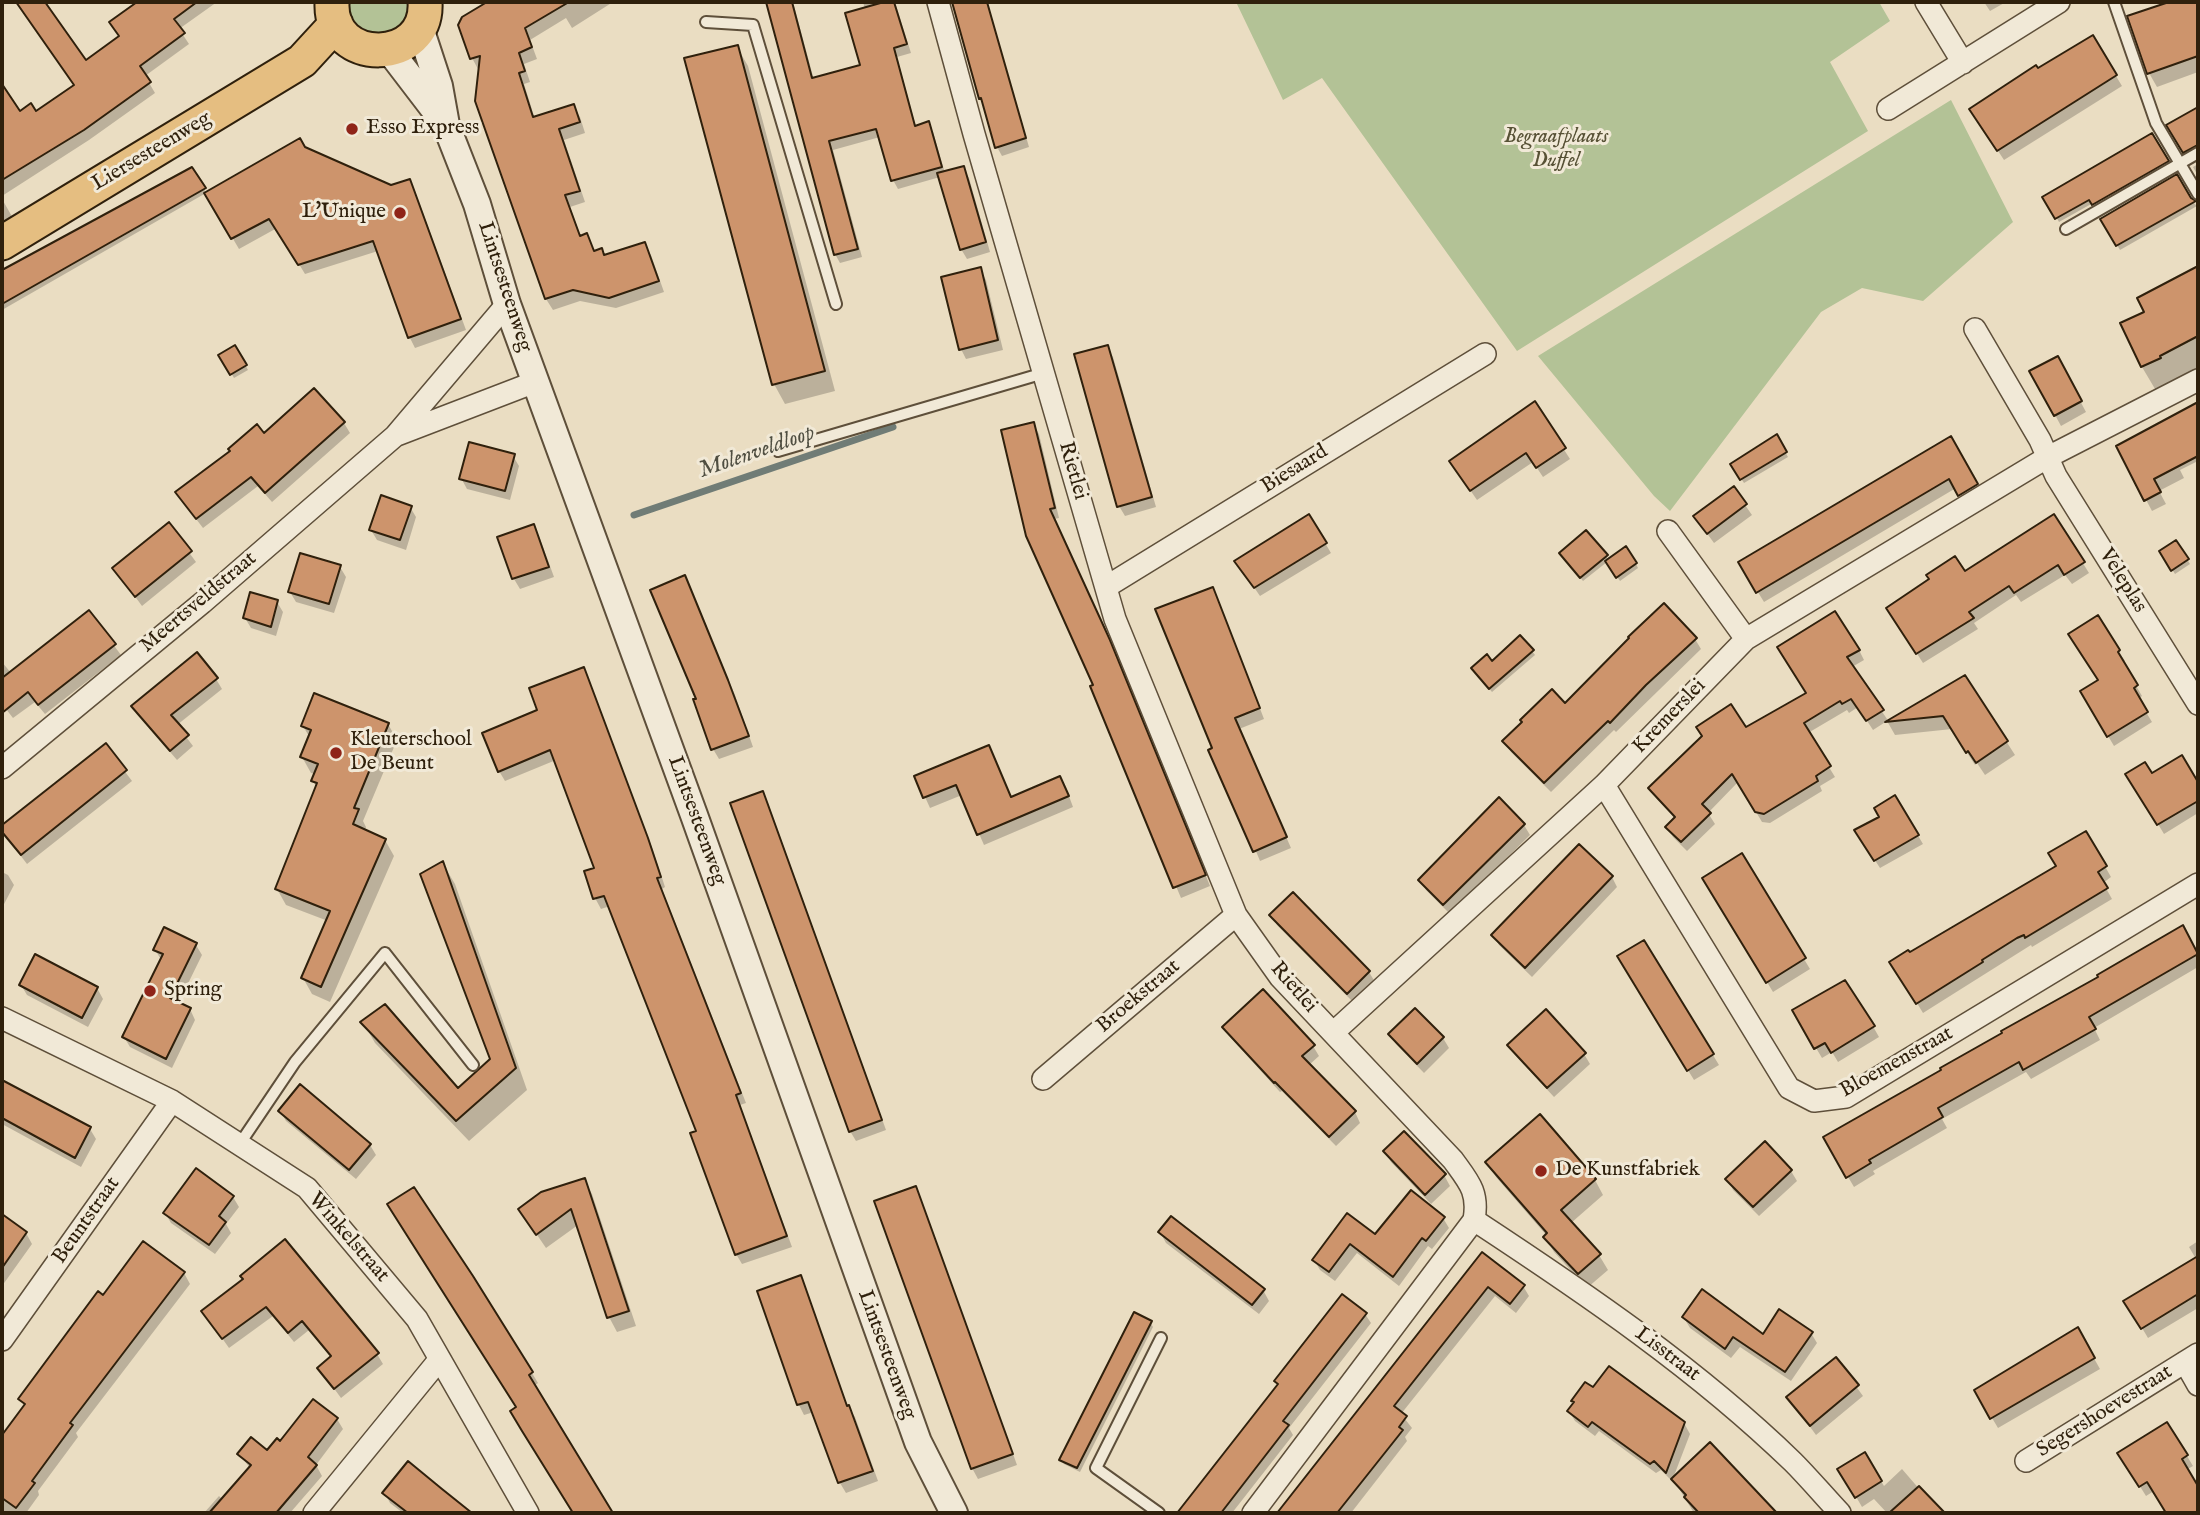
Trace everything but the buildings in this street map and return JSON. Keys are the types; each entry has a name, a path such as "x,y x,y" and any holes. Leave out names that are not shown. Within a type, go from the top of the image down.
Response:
{"main road":[{"path":"354,31 407,42 422,15"},
{"name":"Liersesteenweg","path":"2,243 354,31"}],"street":[{"name":"Rietlei","path":"938,2 1115,619 1236,915 1280,977 1452,1160 1470,1184 1477,1203 1475,1220"},
{"path":"1926,2 1963,63"},
{"path":"1888,109 2059,2"},
{"path":"422,15 446,125"},
{"path":"354,31 446,125"},
{"name":"Lintsesteenweg","path":"446,125 477,204 535,382 694,814 918,1442 954,1513"},
{"name":"Meertsveldstraat","path":"2,768 202,603 395,436 508,304"},
{"path":"1975,328 2048,457"},
{"name":"Biesaard","path":"1106,587 1485,354"},
{"name":"Kremerslei","path":"1334,1032 1604,785 1746,639 2048,457 2198,380"},
{"name":"Meertsveldstraat","path":"395,436 535,382"},
{"name":"Veleplas","path":"2048,457 2056,476 2198,704"},
{"path":"1668,531 1746,639"},
{"name":"Bloemenstraat","path":"1604,785 1789,1088 1814,1101 1846,1097 2198,884"},
{"name":"Broekstraat","path":"1042,1079 1236,915"},
{"name":"Winkelstraat","path":"2,1018 172,1101 307,1188 417,1319 528,1513"},
{"name":"Beuntstraat","path":"2,1340 172,1101"},
{"path":"1253,1513 1475,1220"},
{"name":"Lisstraat","path":"1475,1220 1587,1294 1702,1381 1793,1462 1840,1513"},
{"name":"Segershoevestraat","path":"2026,1461 2191,1358 2198,1385"},
{"path":"314,1513 439,1360"}],"lane":[{"path":"2114,2 2156,122 2198,194"},
{"path":"706,22 753,25 836,304"},
{"path":"2066,229 2198,153"},
{"path":"778,451 1044,373"},
{"path":"239,1145 295,1062 385,953 473,1065"},
{"path":"1159,1513 1096,1468 1161,1338"}],"green space":[{"path":"348,2 416,2 409,24 380,37 354,21"},
{"name":"Begraafplaats Duffel","path":"1236,2 1879,2 1890,21 1830,62 1868,131 1517,351 1322,78 1283,100"},
{"path":"1951,100 2013,222 1923,301 1862,288 1821,312 1670,511 1654,496 1538,356"}],"waterway":[{"name":"Molenveldloop","path":"634,515 893,427"}],"place":[{"name":"Esso Express","path":"352,129"},
{"name":"L'Unique","path":"400,213"},
{"name":"Kleuterschool De Beunt","path":"336,753"},
{"name":"Spring","path":"150,991"},
{"name":"De Kunstfabriek","path":"1541,1171"}]}
